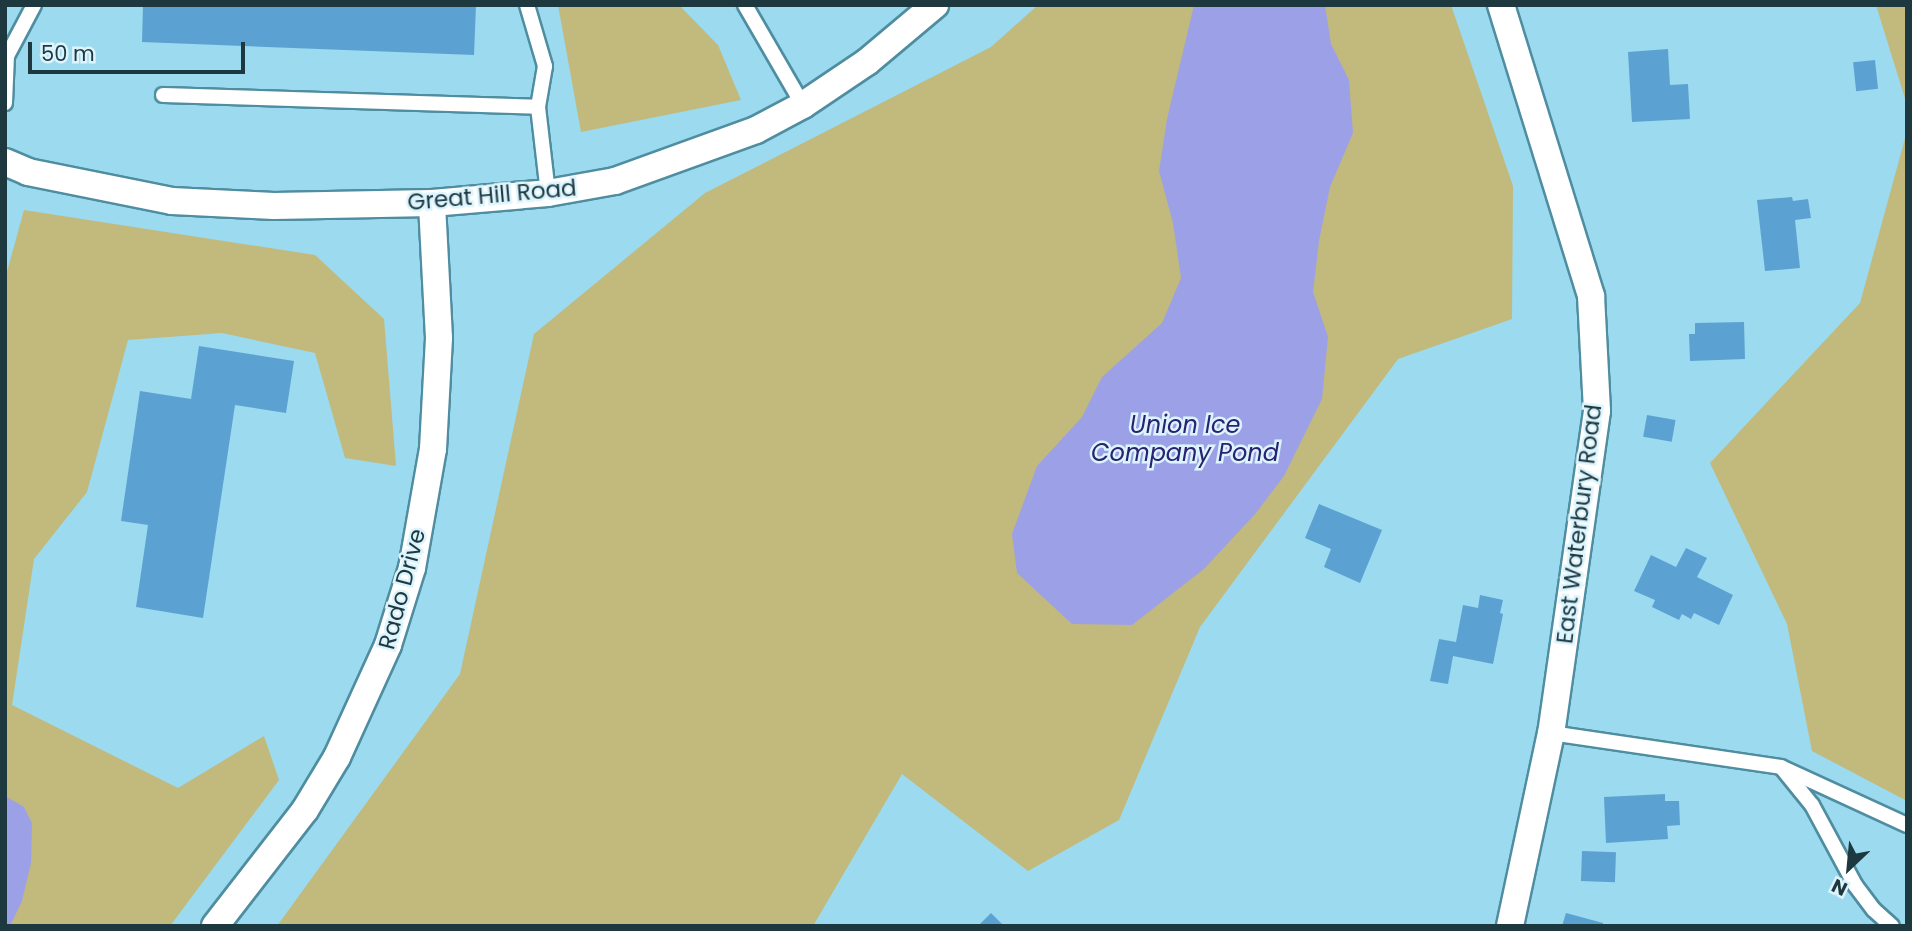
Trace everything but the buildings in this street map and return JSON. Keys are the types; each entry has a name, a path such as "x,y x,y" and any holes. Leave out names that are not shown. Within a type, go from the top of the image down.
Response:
{"street":[{"name":"Great Hill Road","path":"5,162 28,172 172,201 274,206 432,204 548,193 615,181 756,130 803,105 867,62 935,5"},
{"name":"East Waterbury Road","path":"1501,5 1591,296 1597,411 1551,733 1510,926"},
{"name":"Rado Drive","path":"215,926 305,810 337,757 388,645 412,568 433,449 439,338 432,204"}],"lane":[{"path":"5,103 6,56 34,5"},
{"path":"527,5 545,66 538,107 548,193"},
{"path":"745,5 803,105"},
{"path":"163,95 538,107"},
{"path":"1551,733 1781,767 1907,825"},
{"path":"1781,767 1812,805 1855,885 1892,926"}],"shaded area":[{"path":"558,5 679,5 718,45 741,100 581,132"},
{"path":"1038,5 1451,5 1513,186 1512,319 1398,359 1200,627 1119,820 1028,871 902,774 813,926 277,926 460,674 534,334 705,193 991,47"},
{"path":"1876,5 1907,5 1907,105"},
{"path":"1907,131 1907,801 1812,751 1787,624 1710,463 1860,303"},
{"path":"24,210 315,255 384,319 396,466 345,458 315,353 222,333 128,340 87,492 34,559 12,705 178,788 264,736 279,780 170,926 5,926 5,279"}],"water":[{"name":"Union Ice Company Pond","path":"1194,5 1325,5 1331,44 1349,80 1353,133 1330,187 1319,241 1313,292 1328,337 1322,399 1284,476 1256,513 1204,569 1132,625 1072,624 1017,573 1012,534 1037,466 1082,417 1102,377 1162,323 1181,278 1173,223 1159,171 1167,119"},
{"path":"5,796 24,807 32,823 31,863 22,901 10,926 5,926"}]}
